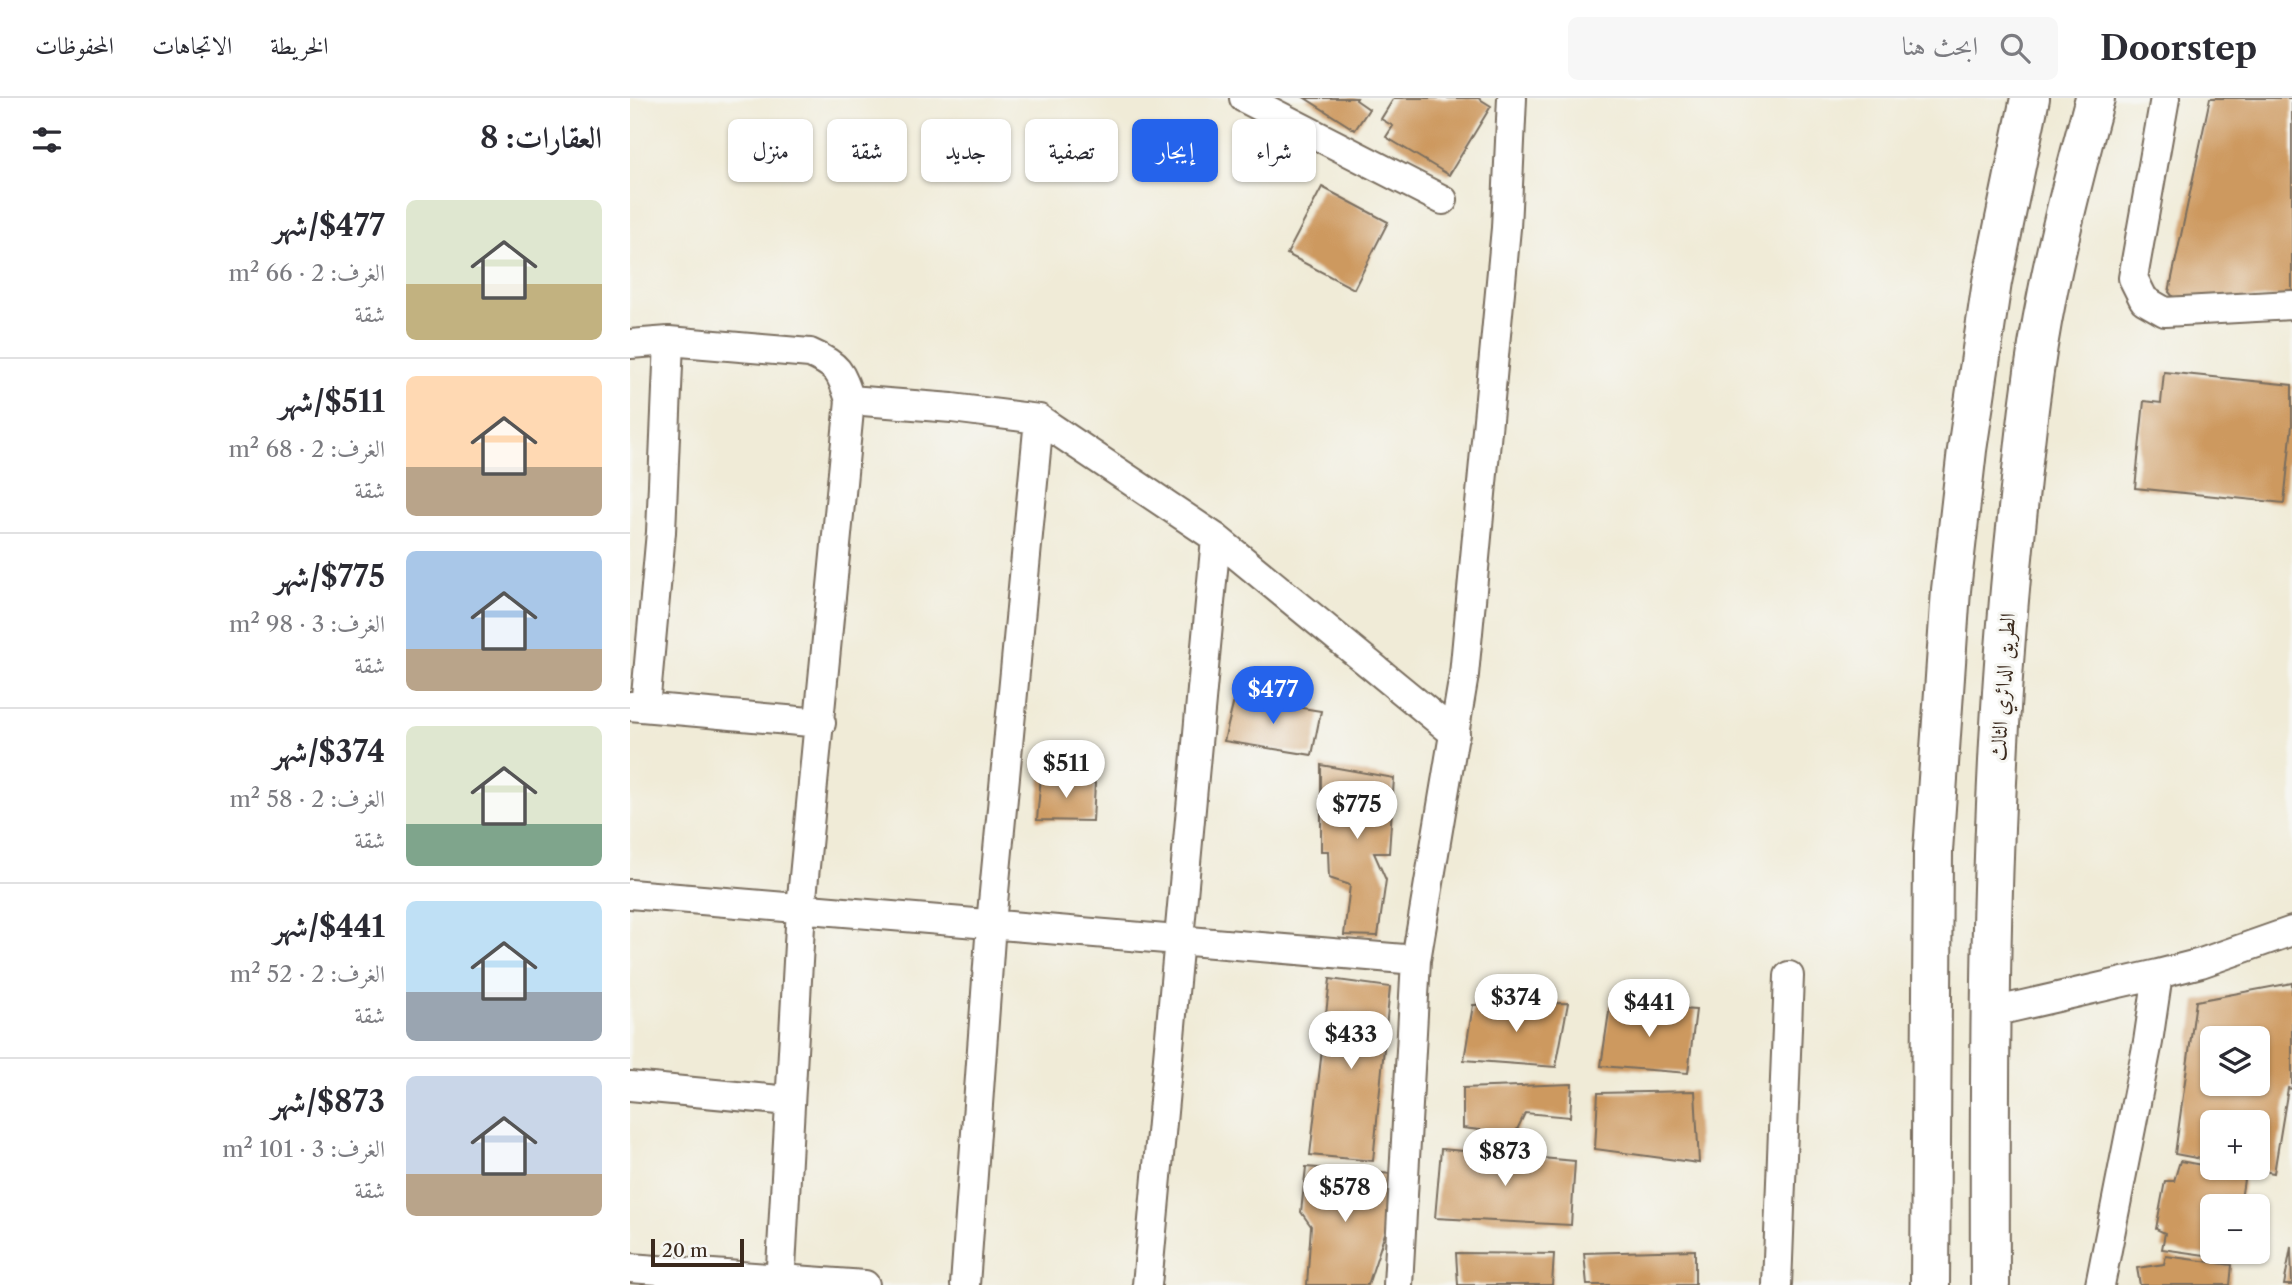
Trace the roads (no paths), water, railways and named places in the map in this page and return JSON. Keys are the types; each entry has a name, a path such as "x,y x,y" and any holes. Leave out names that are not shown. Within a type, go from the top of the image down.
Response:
{"highway":[{"path":"1930,1285 1933,851 1951,590 1967,450 1992,282 2030,98"},
{"name":"الطريق الدائري الثالث","path":"1990,1285 1988,1013 1992,863 2003,655 2024,444 2046,299 2071,184 2095,98"}],"street":[{"path":"1244,98 1443,200"},
{"path":"1398,1285 1416,960 1464,675 1506,228 1512,98"},
{"path":"2165,98 2133,278 2144,300 2165,312 2292,305"},
{"path":"668,341 661,532 638,706 821,723"},
{"path":"630,344 668,341 810,353 831,362 843,377 850,400 832,557 821,723 801,908 780,1282"},
{"path":"850,400 952,408 1039,419 1216,538 1455,734"},
{"path":"965,1285 991,924 1039,419"},
{"path":"1147,1285 1216,538"},
{"path":"630,894 1416,960"},
{"path":"1988,1013 2201,963 2292,931"},
{"path":"2100,1285 2148,1042 2158,974"},
{"path":"1777,1285 1789,976"},
{"path":"630,1086 790,1101"},
{"path":"630,1268 780,1282 865,1285"}]}
